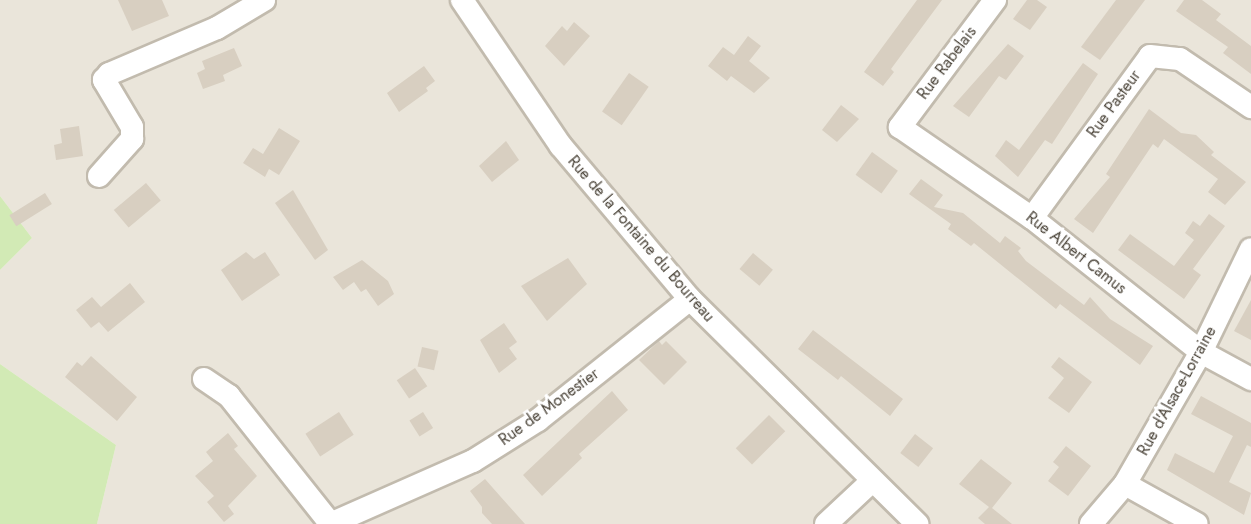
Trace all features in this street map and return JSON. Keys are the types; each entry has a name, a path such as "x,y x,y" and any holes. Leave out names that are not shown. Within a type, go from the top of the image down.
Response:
{"street":[{"path":"99,176 132,139 132,127 104,80 109,74 217,28 264,0"},
{"name":"Rue de la Fontaine du Bourreau","path":"462,0 561,146 690,299 917,524"},
{"name":"Rue Rabelais","path":"900,127 995,0"},
{"name":"Rue Pasteur","path":"1032,218 1150,56 1180,59 1251,107"},
{"name":"Rue Albert Camus","path":"900,127 1032,218 1201,352 1251,379"},
{"name":"Rue d'Alsace-Lorraine","path":"1091,524 1125,484 1201,352 1251,249"},
{"name":"Rue de Monestier","path":"330,524 491,449 537,420 690,299"},
{"path":"204,380 229,396 330,524"},
{"path":"826,524 873,481"},
{"path":"1125,484 1197,524"}],"shaded area":[{"path":"0,0 1251,0 1251,524 97,524 116,445 0,364 0,270 32,238 0,196"}],"green space":[{"path":"0,196 32,238 0,270"},
{"path":"0,364 116,445 97,524 0,524"}],"building":[{"path":"118,0 162,0 169,16 132,31"},
{"path":"917,0 942,0 891,69 894,72 883,86 864,72"},
{"path":"1027,0 1037,0 1047,7 1030,30 1013,19"},
{"path":"1116,0 1145,0 1100,60 1081,47"},
{"path":"1184,0 1202,0 1221,14 1216,20 1251,46 1251,74 1223,53 1228,47 1176,11"},
{"path":"574,22 590,36 564,66 545,46 562,26 567,31"},
{"path":"748,36 761,46 749,61 770,78 754,93 731,76 727,81 708,66 723,47 734,55"},
{"path":"1008,44 1024,56 1006,80 999,76 969,117 953,106"},
{"path":"234,48 242,66 223,75 225,81 203,89 197,73 205,69 202,61"},
{"path":"1083,63 1098,74 1052,144 1045,140 1018,177 995,156 1006,140 1019,150"},
{"path":"424,66 435,81 426,88 428,91 399,112 387,93"},
{"path":"629,73 649,87 622,125 602,112"},
{"path":"841,105 859,119 837,142 822,130"},
{"path":"1149,109 1181,133 1196,135 1214,152 1211,155 1246,182 1225,205 1208,192 1218,179 1164,139 1158,148 1153,144 1093,233 1074,219 1110,177 1106,174"},
{"path":"79,126 83,156 56,160 54,145 62,143 60,129"},
{"path":"279,128 300,141 279,175 269,169 265,177 243,163 253,148 263,154"},
{"path":"506,141 519,160 492,182 479,166"},
{"path":"872,152 898,171 881,193 856,175"},
{"path":"921,179 943,195 934,207 963,213 1000,243 1005,236 1021,248 1018,251 1026,261 1084,305 1090,297 1110,319 1153,346 1140,365 1060,304 1056,309 974,243 971,246 948,229 951,224 909,194"},
{"path":"146,183 161,201 129,228 114,210"},
{"path":"293,190 328,250 315,260 275,203"},
{"path":"45,193 52,204 16,226 9,215"},
{"path":"1209,214 1225,226 1193,269 1201,275 1184,299 1118,250 1130,234 1174,266 1194,240 1185,233 1193,221 1200,226"},
{"path":"246,252 254,259 265,252 280,275 242,301 221,270"},
{"path":"753,253 773,270 759,286 740,269"},
{"path":"568,258 587,284 547,321 521,286"},
{"path":"362,260 388,281 394,294 378,306 366,289 361,292 354,282 343,290 333,277"},
{"path":"130,283 145,302 108,332 99,322 91,328 76,310 92,297 101,307"},
{"path":"1251,300 1251,340 1234,331"},
{"path":"504,323 517,342 509,348 517,359 499,373 480,340"},
{"path":"813,330 903,399 890,416 841,376 838,380 798,349"},
{"path":"659,341 662,345 666,341 687,362 664,385 639,360"},
{"path":"422,347 439,351 434,370 418,366"},
{"path":"91,356 137,397 117,421 65,377 77,362 82,366"},
{"path":"1059,357 1092,382 1069,413 1048,398 1064,378 1051,367"},
{"path":"415,368 427,386 409,399 397,380"},
{"path":"612,391 628,410 579,454 582,458 542,496 523,475"},
{"path":"1201,396 1251,423 1251,447 1247,445 1229,482 1251,493 1244,515 1167,470 1175,453 1214,473 1233,436 1191,414"},
{"path":"339,412 354,435 320,456 305,434"},
{"path":"423,412 433,428 419,437 409,420"},
{"path":"769,415 785,431 752,464 736,448"},
{"path":"228,433 238,446 234,449 257,476 228,506 234,514 224,522 207,502 214,496 195,476 213,461 206,452"},
{"path":"915,434 933,448 918,467 900,453"},
{"path":"1066,446 1091,466 1068,496 1048,481 1059,467 1053,462"},
{"path":"981,459 1012,483 992,508 1012,524 985,524 978,518 989,507 959,484"},
{"path":"485,479 525,524 492,524 482,513 482,507 470,491"}]}
